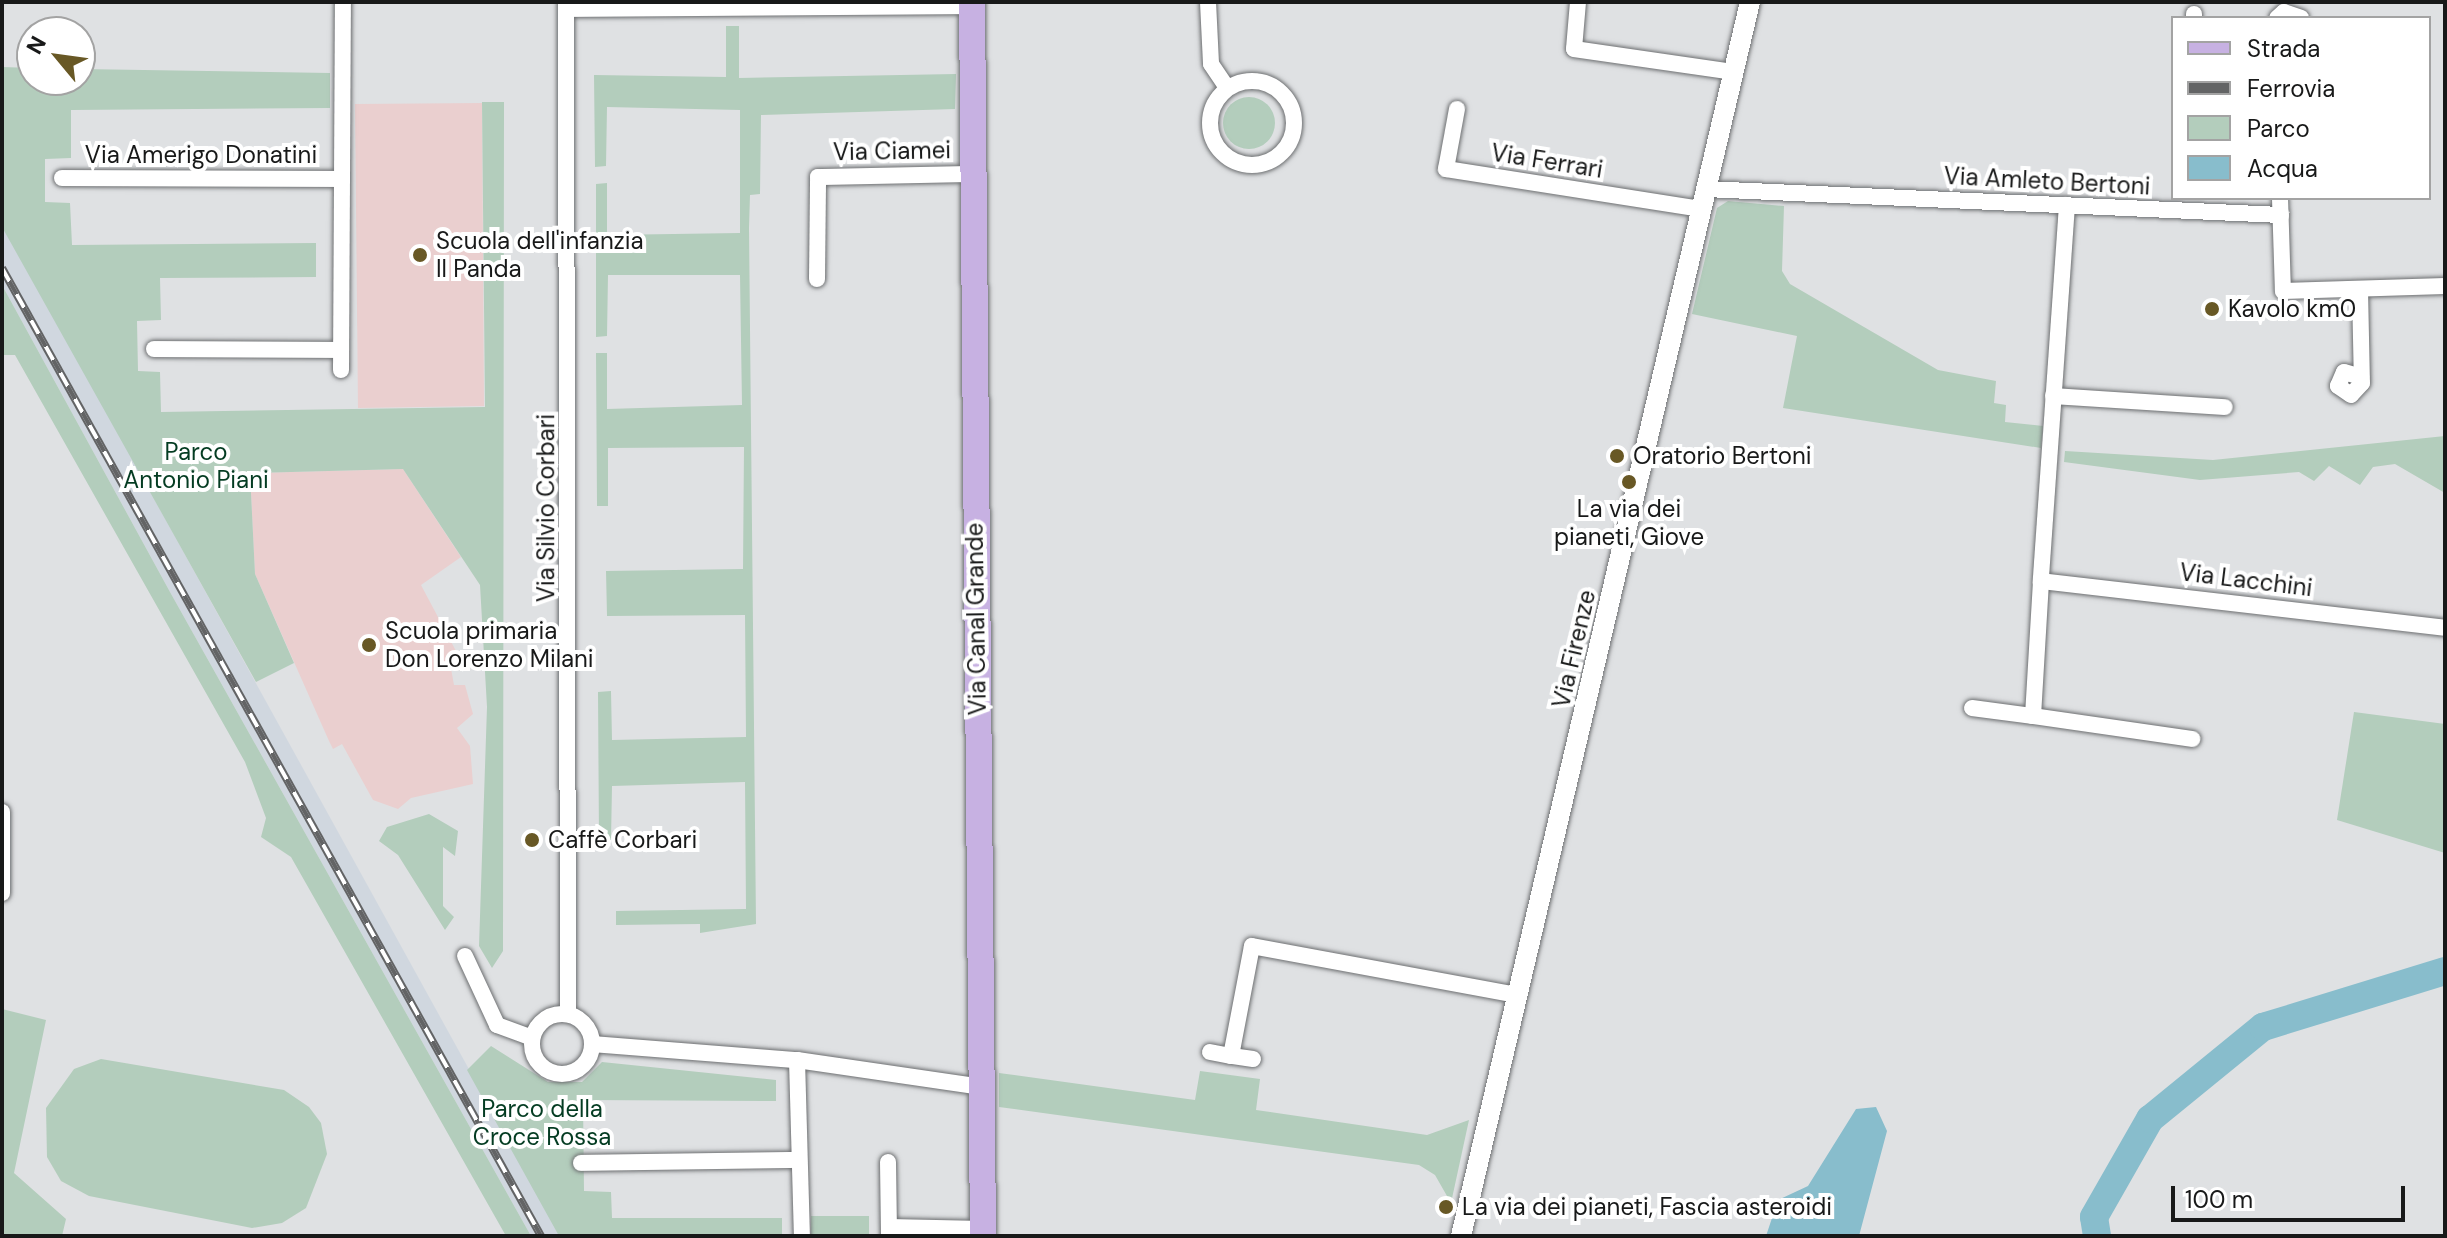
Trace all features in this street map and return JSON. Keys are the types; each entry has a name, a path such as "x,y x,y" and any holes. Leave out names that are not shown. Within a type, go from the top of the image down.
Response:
{"main road":[{"name":"Via Canal Grande","path":"972,4 983,1233"}],"street":[{"name":"Via Amerigo Donatini","path":"341,370 343,2"},
{"path":"1208,2 1211,64 1227,88"},
{"path":"1578,2 1574,49 1734,72"},
{"name":"Via Firenze","path":"1461,1236 1750,2"},
{"path":"566,6 972,4"},
{"name":"Via Silvio Corbari","path":"566,6 568,1014"},
{"path":"1266,82 1287,98 1292,137 1276,158 1247,165 1221,152 1210,126 1227,88 1266,82"},
{"name":"Via Ferrari","path":"1457,109 1446,169 1704,199"},
{"name":"Via Ciamei","path":"817,279 818,177 973,174"},
{"name":"Via Amerigo Donatini","path":"62,178 341,179"},
{"name":"Via Amleto Bertoni","path":"1704,199 2280,206 2283,291 2445,286"},
{"path":"2033,716 2067,205"},
{"path":"2360,290 2361,377"},
{"path":"154,349 341,350"},
{"path":"2053,396 2225,407"},
{"name":"Via Lacchini","path":"2041,581 2445,628"},
{"path":"1972,708 2192,739"},
{"path":"2,812 2,893"},
{"path":"1231,1056 1252,946 1516,995"},
{"path":"465,956 497,1025 532,1038"},
{"path":"568,1014 588,1028 592,1044 581,1067 556,1074 540,1064 532,1038 541,1022 568,1014"},
{"path":"592,1044 797,1060 982,1087"},
{"path":"1210,1052 1253,1059"},
{"path":"797,1060 802,1236"},
{"path":"581,1163 799,1160"},
{"path":"888,1162 889,1232 983,1233"}],"shaded area":[{"name":"Scuola dell'infanzia Il Panda","path":"482,103 484,406 358,408 355,104"},
{"path":"2,223 561,1236 531,1236 170,592 2,285"},
{"name":"Scuola primaria Don Lorenzo Milani","path":"403,469 461,557 421,585 456,651 450,663 454,685 465,685 473,714 457,728 470,746 473,784 411,798 398,809 373,800 342,744 333,749 255,574 250,473"}],"green space":[{"path":"726,26 739,26 739,78 956,74 955,109 761,115 760,194 750,195 749,228 756,924 700,933 700,924 616,925 616,911 746,909 745,782 612,786 611,840 599,841 598,692 611,691 612,740 746,737 745,615 607,616 606,571 743,569 744,447 608,448 608,506 597,506 596,353 607,353 607,409 742,405 740,275 608,275 607,336 596,337 596,184 607,183 607,235 740,233 740,110 607,107 606,166 595,167 594,75 726,77"},
{"name":"Parco Antonio Piani","path":"2,67 16,67 16,96 96,96 96,69 330,73 330,108 71,110 71,158 45,159 45,202 70,203 72,245 316,243 316,277 160,278 161,320 137,321 138,371 160,372 161,412 485,407 482,102 504,102 503,951 492,968 479,946 487,707 480,585 403,469 250,473 255,574 294,663 256,682 2,227"},
{"path":"1249,97 1268,104 1275,123 1268,142 1249,149 1230,142 1223,123 1230,104"},
{"path":"1728,201 1784,206 1782,271 1790,284 1938,370 1996,381 1994,403 2006,405 2005,422 2043,426 2041,448 1783,408 1797,336 1692,314 1717,208"},
{"path":"2,285 170,592 531,1236 506,1236 291,857 261,837 266,818 245,762 15,355 2,355"},
{"path":"2445,436 2445,493 2395,464 2373,467 2360,485 2329,466 2314,481 2299,472 2200,480 2064,462 2065,451 2213,460"},
{"path":"2354,712 2445,724 2445,853 2337,820"},
{"path":"429,814 458,831 455,856 443,847 443,906 454,917 445,930 398,855 379,841 387,827"},
{"path":"2,1009 46,1020 14,1173 66,1219 62,1236 2,1236"},
{"name":"Parco della Croce Rossa","path":"491,1046 548,1082 582,1082 602,1062 776,1080 776,1101 583,1100 584,1191 611,1192 612,1218 782,1218 782,1236 559,1236 467,1070"},
{"path":"101,1059 284,1090 309,1107 321,1123 327,1154 306,1208 282,1223 252,1228 89,1196 61,1181 47,1157 46,1108 74,1069"},
{"path":"1200,1071 1260,1079 1256,1110 1427,1135 1469,1120 1451,1203 1435,1175 1419,1165 999,1107 999,1073 1195,1100"},
{"path":"811,1216 869,1216 869,1236 811,1236"}],"water":[{"path":"1876,1107 1887,1131 1859,1236 1766,1236 1778,1200 1808,1186 1856,1109"}],"waterway":[{"path":"2097,1236 2094,1217 2150,1119 2263,1027 2445,971"}],"railway":[{"path":"2,268 541,1236"}],"place":[{"name":"Scuola dell'infanzia Il Panda","path":"420,255"},
{"name":"Kavolo km0","path":"2212,309"},
{"name":"Oratorio Bertoni","path":"1617,456"},
{"name":"La via dei pianeti, Giove","path":"1629,482"},
{"name":"Scuola primaria Don Lorenzo Milani","path":"369,645"},
{"name":"Caffè Corbari","path":"532,840"},
{"name":"La via dei pianeti, Fascia asteroidi","path":"1446,1207"}]}
